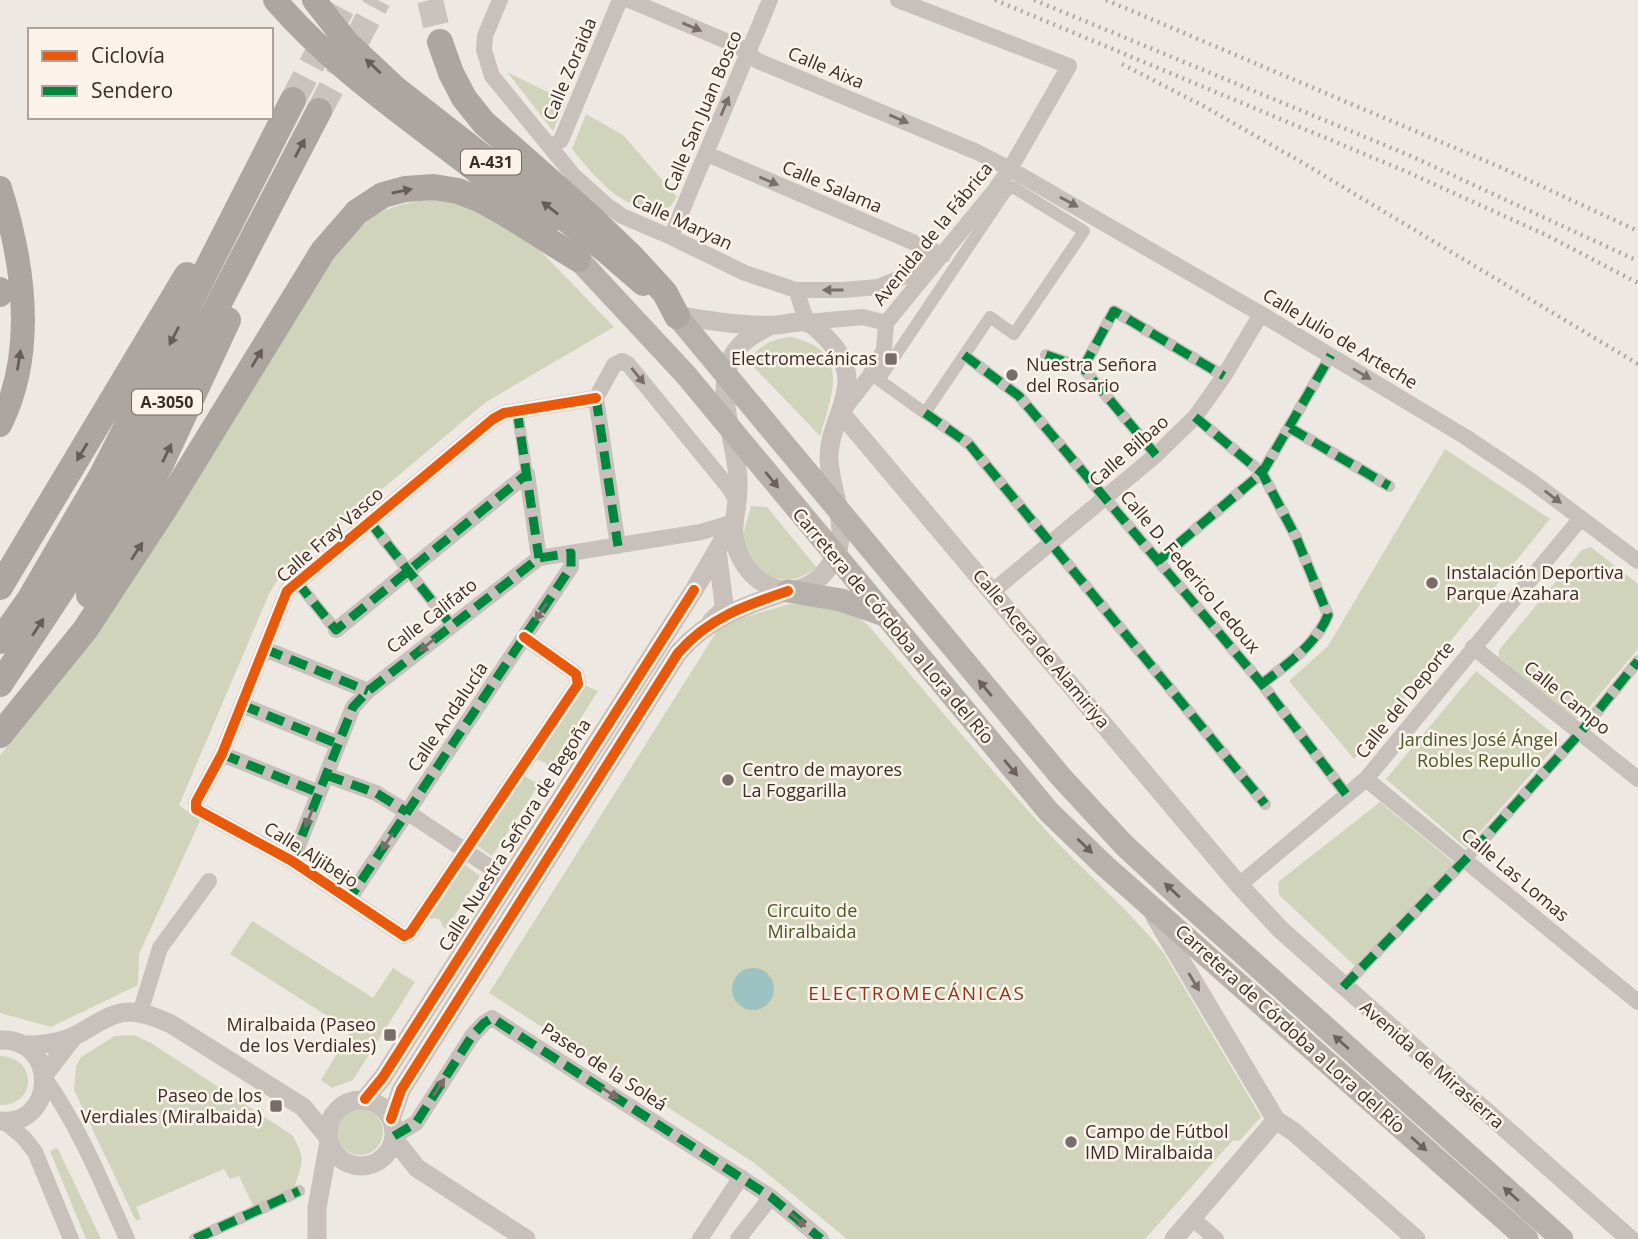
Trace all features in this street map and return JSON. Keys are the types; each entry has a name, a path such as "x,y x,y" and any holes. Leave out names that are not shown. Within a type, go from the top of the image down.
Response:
{"highway":[{"path":"440,42 451,73 464,98 484,123 633,258 665,293 677,316"},
{"name":"A-3050","path":"0,641 29,600 103,473 293,100 263,141 198,256 4,579"},
{"name":"A-3050","path":"0,684 64,587 142,451 319,111"},
{"path":"4,729 90,593 161,464 209,364 261,244 283,180"},
{"path":"4,729 85,630 167,505 323,251 357,212 383,195 405,189 434,187 458,191 498,209 578,259"}],"main road":[{"name":"Carretera de Córdoba a Lora del Río","path":"274,0 297,25 386,103 532,216 578,259 649,334 729,427 1036,798 1105,866 1527,1239"},
{"path":"300,0 327,28 347,42"},
{"name":"Carretera de Córdoba a Lora del Río","path":"314,0 347,42 396,88 605,251 677,316 1060,777 1124,845 1562,1239"},
{"path":"0,188 14,232 24,302 20,360 7,411 0,425"},
{"path":"0,289 0,295"},
{"path":"788,591 841,600 882,614"}],"street":[{"name":"Calle Maryan","path":"499,0 485,36 484,50 499,86 574,176 622,216 745,273 796,290 878,287 918,271 943,255"},
{"name":"Calle Zoraida","path":"551,148 561,140 620,0"},
{"name":"Calle Aixa","path":"629,0 738,46 758,61 977,152 1010,169"},
{"name":"Calle San Juan Bosco","path":"671,237 770,0"},
{"name":"Avenida de la Fábrica","path":"841,413 869,377 884,350 886,323 1010,169 1069,66 898,0"},
{"name":"Calle Salama","path":"707,155 943,255"},
{"name":"Calle Julio de Arteche","path":"1010,169 1331,355 1464,436 1530,480 1638,561"},
{"path":"925,413 990,317 1014,334 1084,231 1013,187 1006,191 880,380 925,413 969,444 1265,804"},
{"path":"709,624 737,609 802,587 817,579 829,568 835,557 841,529 829,448 847,389 846,368 836,349 819,330 807,322 796,290"},
{"path":"1083,368 1114,311 1224,376"},
{"name":"Calle Bilbao","path":"993,591 1156,455 1195,417 1224,376 1261,314"},
{"path":"677,316 720,323 771,325 807,322"},
{"name":"Avenida de la Fábrica","path":"807,322 863,317 886,323"},
{"path":"771,325 742,343 729,364 726,407 737,465 737,553 749,572 765,584 788,591"},
{"name":"Calle D. Federico Ledoux","path":"964,355 1018,396 1262,684 1346,794"},
{"path":"1046,355 1083,368 1156,455"},
{"path":"1158,561 1262,474 1331,355"},
{"path":"618,546 596,398 614,365 622,361 628,364 730,489 736,512"},
{"name":"Calle Fray Vasco","path":"196,809 196,802 222,754 287,591 493,419 517,410 596,398"},
{"path":"517,410 538,558"},
{"name":"Calle Acera de Alamiriya","path":"841,413 1239,885"},
{"path":"1195,417 1262,474 1296,537 1328,615 1322,631 1262,684"},
{"path":"1290,428 1389,486"},
{"path":"297,582 336,630 527,474"},
{"name":"Calle Califato","path":"292,861 353,707 368,691 451,625 538,558 701,532 736,512"},
{"name":"Calle Nuestra Señora de Begoña","path":"365,1099 383,1077 694,590 736,512"},
{"name":"Calle del Deporte","path":"1239,885 1366,779 1581,518"},
{"path":"370,522 451,625"},
{"path":"319,1196 329,1184 363,1165 382,1159 389,1150 401,1090 678,653 722,611 724,596 717,551 701,532"},
{"name":"Calle Andalucía","path":"348,899 571,567 570,553"},
{"path":"694,590 706,584 713,585 724,596"},
{"name":"Calle Nuestra Señora de Begoña","path":"404,936 410,933 578,684 576,674 524,637"},
{"name":"Calle Campo","path":"1473,647 1638,779"},
{"path":"265,649 368,691"},
{"path":"1343,988 1465,860 1580,733 1638,661"},
{"path":"242,705 338,744"},
{"path":"222,754 319,793"},
{"path":"326,775 376,793 407,812 494,870 504,885"},
{"name":"Calle Las Lomas","path":"1366,779 1638,1002"},
{"name":"Calle Aljibejo","path":"196,809 292,861 404,936"},
{"path":"141,1013 160,948 209,881"},
{"name":"Avenida de Mirasierra","path":"1239,885 1281,930 1343,988 1630,1239"},
{"path":"1147,902 1276,1121 1294,1132 1416,1239"},
{"path":"1,1039 23,1045 46,1044 74,1036 117,1014 141,1013 171,1024 303,1107 339,1158 363,1165 391,1164 417,1168"},
{"name":"Paseo de la Soleá","path":"393,1131 416,1124 472,1036 492,1018 771,1197 821,1239"},
{"path":"3,1122 26,1115 34,1108 44,1088 44,1076 74,1036"},
{"path":"23,1045 37,1058 44,1076 69,1114 127,1239"},
{"path":"317,1239 316,1217 328,1126 336,1110 344,1103 365,1099 385,1110 393,1131 417,1168 526,1239"},
{"path":"303,1107 336,1110"},
{"path":"1174,1239 1276,1121"},
{"path":"3,1122 24,1138 35,1152 71,1239"},
{"path":"700,1239 741,1177"},
{"path":"195,1239 299,1191"},
{"path":"738,1239 771,1197"},
{"path":"1192,1218 1216,1239"}],"green space":[{"path":"507,72 566,101 553,131"},
{"path":"586,114 623,135 677,197 670,207 653,208 625,201 592,173 572,149"},
{"path":"438,199 462,204 530,240 614,327 486,402 282,573 269,594 179,805 200,821 139,954 138,985 51,1027 0,1013 0,755 89,642 326,264 362,225 373,217 400,205"},
{"path":"791,337 823,352 830,363 832,390 820,436 748,361 766,344"},
{"name":"Instalación Deportiva Parque Azahara","path":"1445,449 1550,519 1354,759 1289,681 1328,646"},
{"path":"751,506 767,507 817,568 788,580 768,575 759,569 752,562 744,544"},
{"name":"Jardines José Ángel Robles Repullo","path":"1591,547 1638,584 1638,649 1579,719 1572,718 1499,657 1499,650 1582,550"},
{"name":"Circuito de Miralbaida","path":"789,604 840,609 868,625 981,758 1163,952 1261,1117 1239,1141 1233,1140 1145,1239 847,1239 753,1162 489,993 717,631 739,619"},
{"name":"Jardines José Ángel Robles Repullo","path":"1476,671 1561,740 1466,848 1386,779"},
{"path":"582,684 598,691 548,770 546,763 536,759"},
{"path":"523,770 526,777 535,782 542,780 492,856 475,844"},
{"name":"Jardines José Ángel Robles Repullo","path":"1380,802 1454,863 1355,966 1279,895 1278,882"},
{"path":"461,862 480,876 446,929 440,920 426,916"},
{"path":"252,921 373,998 393,968 415,982 353,1080 332,1088 321,1080 351,1031 230,954"},
{"path":"134,1035 151,1043 292,1135 302,1161 294,1189 254,1208 239,1176 230,1179 224,1169 136,1207 141,1219 136,1221 74,1090 76,1066 81,1057 115,1036"},
{"path":"0,1056 12,1058 21,1064 28,1081 21,1098 0,1105"},
{"path":"360,1109 376,1116 383,1132 376,1148 360,1155 344,1148 337,1132 344,1116"},
{"path":"56,1148 101,1239 86,1239 50,1151"}],"water":[{"path":"753,968 768,974 774,989 768,1004 753,1010 738,1004 732,989 738,974"}],"tunnel":[{"path":"293,100 346,0"},
{"path":"319,111 378,0"},
{"path":"430,0 440,42"}],"railway":[{"path":"995,0 1405,171 1546,235 1638,283"},
{"path":"1034,0 1411,156 1638,261"},
{"path":"1106,0 1500,167 1638,231"},
{"path":"1122,64 1207,108 1294,158"},
{"path":"1288,154 1638,364"}],"marked path":[{"path":"1083,368 1114,311 1224,376"},
{"path":"964,355 1019,396 1262,684 1346,794"},
{"path":"1046,355 1083,368 1156,455"},
{"path":"1158,561 1262,473 1331,355"},
{"path":"596,398 618,546"},
{"path":"517,410 539,558"},
{"path":"925,413 969,444 1265,804"},
{"path":"1195,417 1262,473 1296,537 1328,615 1308,645 1262,684"},
{"path":"1290,428 1389,486"},
{"path":"297,582 336,630 527,474"},
{"path":"370,522 451,625"},
{"path":"292,861 353,707 368,691 539,558 571,553 571,567 349,899"},
{"path":"265,649 368,691"},
{"path":"1343,987 1465,860 1580,733 1638,661"},
{"path":"242,705 338,744"},
{"path":"222,754 319,793"},
{"path":"326,775 376,793 407,812"},
{"path":"394,1136 416,1123 472,1036 492,1018 771,1197 821,1239"},
{"path":"195,1239 299,1191"}],"cycle path":[{"path":"524,637 576,674 578,684 410,933 404,936 292,861 196,809 196,802 222,754 287,591 493,419 504,413 596,398"},
{"path":"365,1099 383,1077 694,590"},
{"path":"391,1119 401,1090 678,653 702,631 728,614 788,591"}],"place":[{"name":"Electromecánicas","path":"891,359"},
{"name":"Nuestra Señora del Rosario","path":"1012,375"},
{"name":"Instalación Deportiva Parque Azahara","path":"1432,583"},
{"name":"Centro de mayores La Foggarilla","path":"728,780"},
{"name":"Miralbaida (Paseo de los Verdiales)","path":"390,1035"},
{"name":"Paseo de los Verdiales (Miralbaida)","path":"276,1106"},
{"name":"Campo de Fútbol IMD Miralbaida","path":"1071,1142"}],"district":[{"name":"ELECTROMECÁNICAS","path":"917,993"}]}
